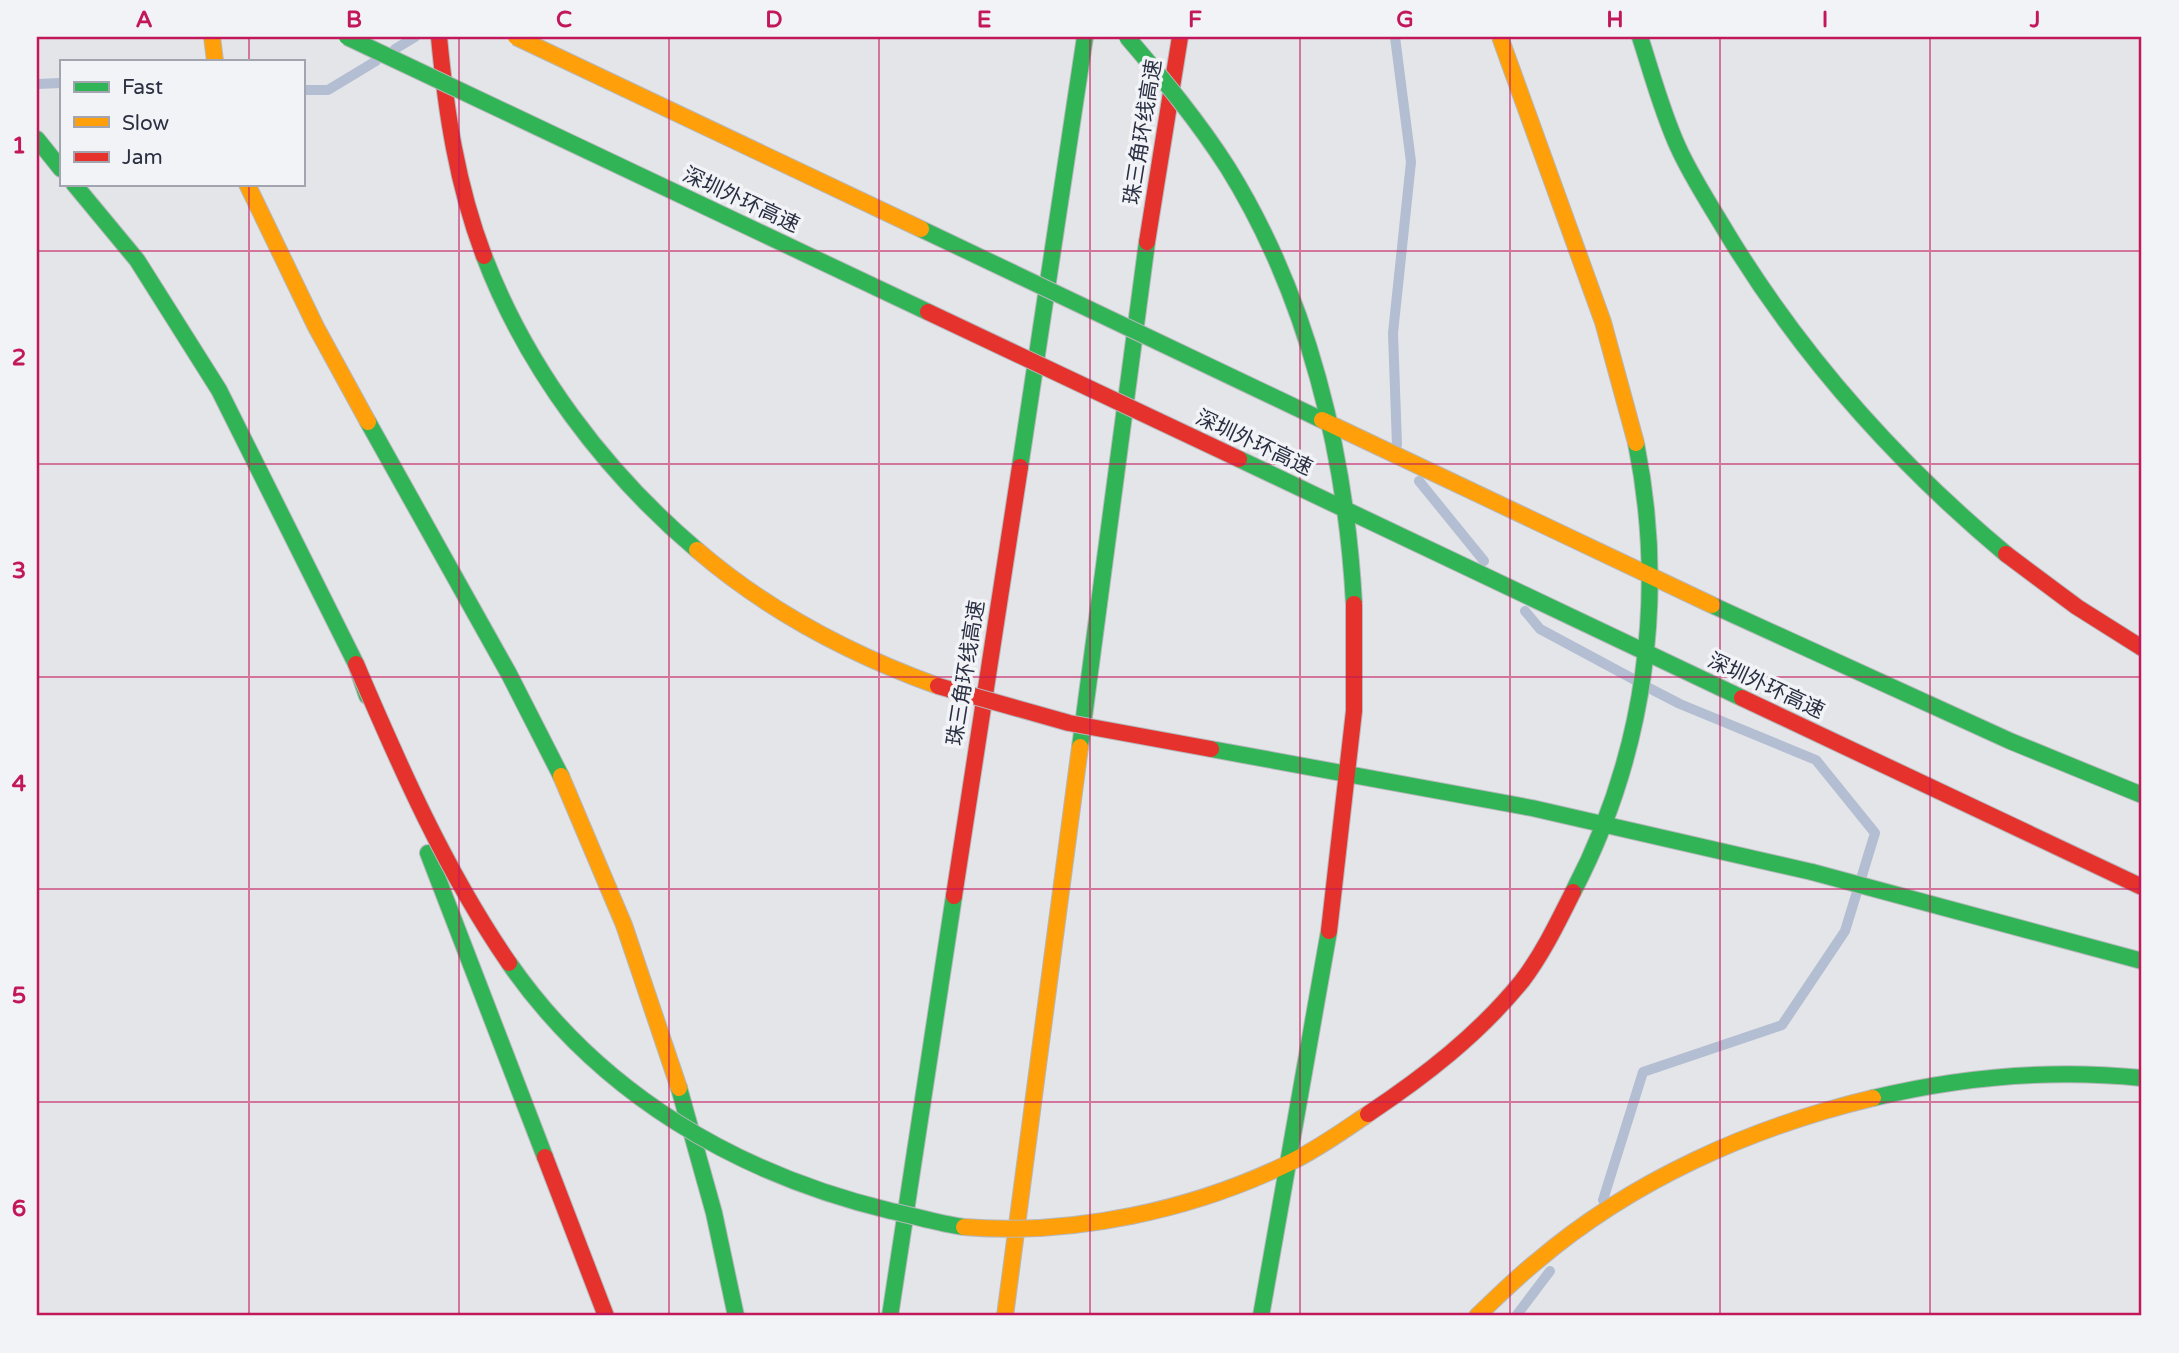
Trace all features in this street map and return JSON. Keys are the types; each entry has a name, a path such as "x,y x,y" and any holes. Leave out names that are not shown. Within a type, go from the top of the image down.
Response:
{"highway":[{"path":"212,37 215,60"},
{"name":"深圳外环高速","path":"347,37 2142,887"},
{"path":"439,37 448,119 463,192 486,264 522,338 558,397 610,465 663,519 717,567 772,607 831,642 939,687 1006,708 1141,738 1532,808 1671,838 1812,872 2142,961"},
{"path":"516,37 1748,622 2010,741 2142,795"},
{"name":"珠三角环线高速","path":"890,1316 1085,37"},
{"path":"1127,37 1159,69 1207,136 1253,212 1289,289 1317,370 1336,460 1351,554 1357,650 1351,747 1338,867 1324,978 1261,1316"},
{"name":"珠三角环线高速","path":"1005,1316 1153,198 1180,37"},
{"path":"76,186 136,260 219,390 356,664 409,787 454,872 489,933 556,1025 605,1072 721,1153 873,1208 967,1227 1047,1226 1133,1215 1219,1191 1289,1164 1399,1093 1460,1044 1522,980 1580,885 1628,760 1645,669 1650,579 1642,468 1607,333 1500,37"},
{"path":"1640,37 1674,139"},
{"path":"1625,48 1739,253 1791,332 1854,411 1920,478 2003,551 2103,626 2142,648"},
{"path":"37,139 60,168"},
{"path":"248,186 274,244 403,487 546,744 610,888 645,979 702,1166 736,1316"},
{"path":"356,664 606,1316"},
{"path":"1477,1316 1555,1247 1639,1190 1729,1143 1825,1109 1924,1086 2025,1075 2142,1078"}],"waterway":[{"path":"395,49 415,37"},
{"path":"1395,37 1411,162 1393,333 1397,445"},
{"path":"304,90 328,90 376,61"},
{"path":"37,84 60,83"},
{"path":"1419,481 1484,561"},
{"path":"1525,611 1540,629 1635,680"},
{"path":"1603,1200 1643,1072 1782,1025 1845,931 1875,833 1816,760 1680,704 1649,688"},
{"path":"1516,1316 1550,1271"}],"traffic: fast":[{"path":"347,37 928,312"},
{"path":"1020,467 1085,37"},
{"path":"1127,37 1180,101 1228,168 1280,269 1301,323 1332,434 1350,547 1354,604"},
{"path":"1640,37 1667,120 1683,158 1728,235 1788,324 1820,366 1889,445 2006,554"},
{"path":"37,139 60,168"},
{"path":"76,186 137,260 219,390 356,664 367,696"},
{"path":"921,229 1322,420"},
{"path":"1080,747 1147,242"},
{"path":"484,256 522,339 572,416 631,487 697,550"},
{"path":"368,422 509,674 561,776"},
{"path":"1573,892 1598,839 1618,785 1633,730 1643,674 1649,616 1649,559 1645,501 1636,443"},
{"path":"1239,459 1742,698"},
{"path":"1712,605 2010,741 2142,795"},
{"path":"1211,749 1532,808 1812,872"},
{"path":"428,853 545,1157"},
{"path":"1812,872 2142,961"},
{"path":"890,1316 954,896"},
{"path":"1261,1316 1329,931"},
{"path":"509,963 545,1010 585,1052 629,1089 676,1122 726,1151 779,1175 834,1195 964,1227"},
{"path":"1873,1098 1939,1085 2007,1077 2075,1074 2142,1078"},
{"path":"679,1088 714,1213 736,1316"}],"traffic: slow":[{"path":"212,37 215,60"},
{"path":"516,37 921,229"},
{"path":"1500,37 1603,322 1636,443"},
{"path":"248,186 316,327 368,422"},
{"path":"1322,420 1712,605"},
{"path":"697,550 753,593 811,629 873,660 938,686"},
{"path":"1005,1316 1080,747"},
{"path":"561,776 624,925 679,1088"},
{"path":"1477,1316 1521,1275 1573,1233 1653,1182 1695,1160 1783,1124 1873,1098"},
{"path":"964,1227 1005,1229 1090,1223 1173,1206 1214,1194 1291,1162 1321,1146 1368,1114"}],"traffic: jam":[{"path":"439,37 454,148 484,256"},
{"path":"1147,242 1180,37"},
{"path":"928,312 1239,459"},
{"path":"954,896 1020,467"},
{"path":"2006,554 2077,607 2142,648"},
{"path":"1329,931 1354,711 1354,604"},
{"path":"356,664 444,855 509,963"},
{"path":"938,686 1069,723 1211,749"},
{"path":"1742,698 2142,887"},
{"path":"1368,1114 1410,1085 1488,1019 1522,981 1573,892"},
{"path":"545,1157 606,1316"}]}
